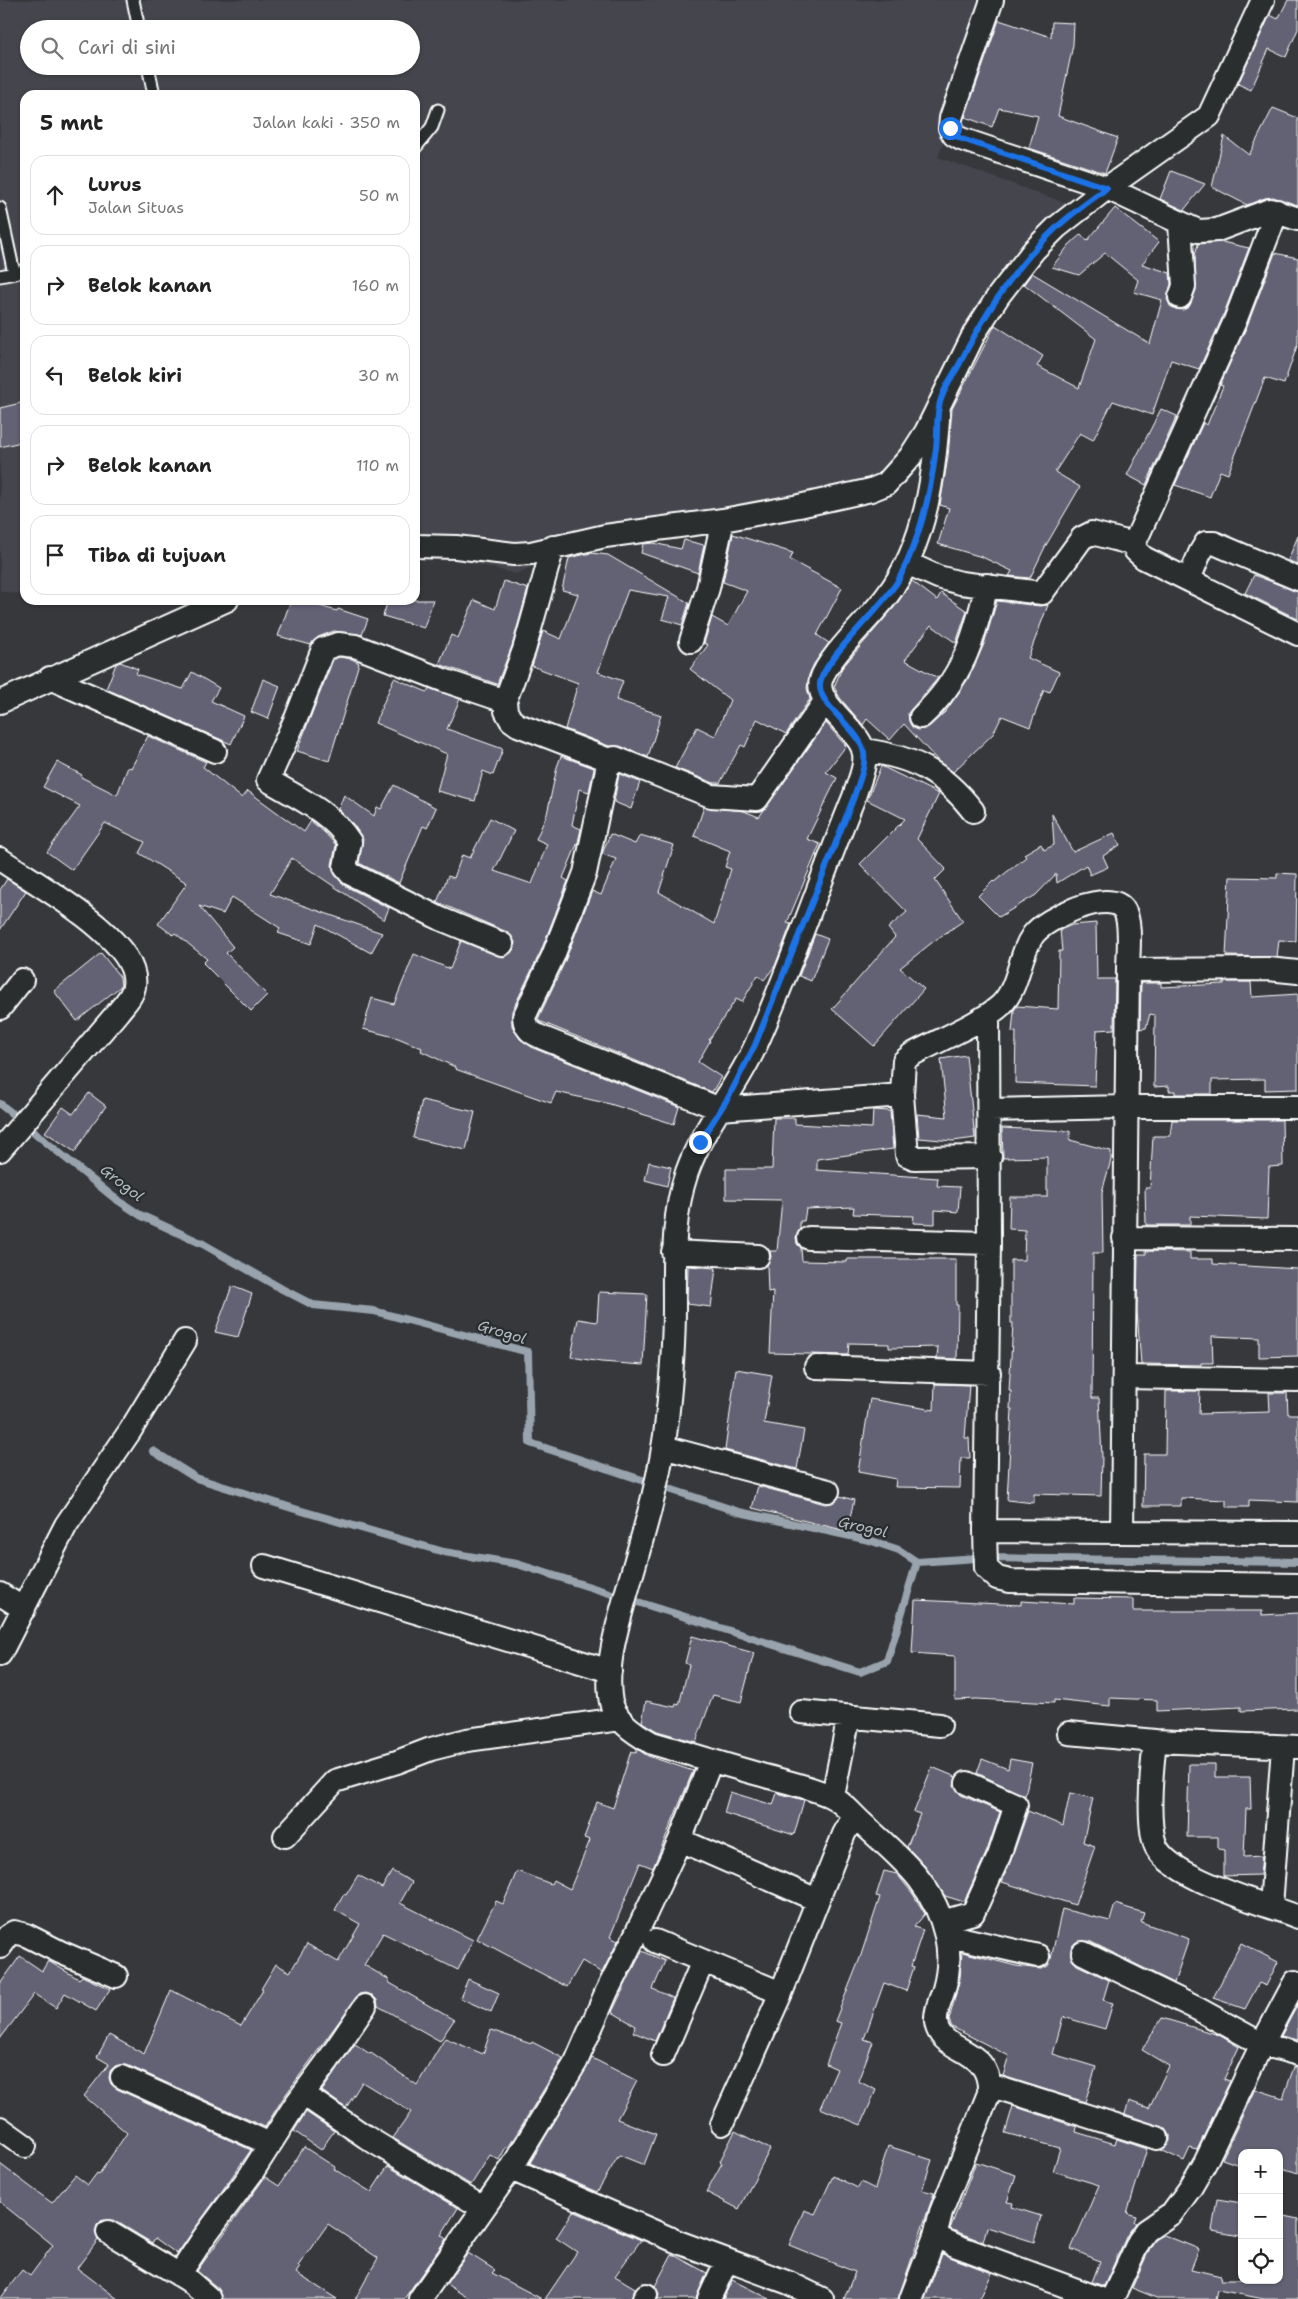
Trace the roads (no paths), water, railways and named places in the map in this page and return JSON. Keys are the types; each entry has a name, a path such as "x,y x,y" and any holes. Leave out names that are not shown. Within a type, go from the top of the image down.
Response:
{"street":[{"path":"992,0 954,107 950,128 954,135 1107,188 1180,224 1198,230 1208,231 1236,224 1270,210 1298,219"},
{"path":"420,546 456,547 514,554 531,553 605,536 724,520 852,495 886,484 910,457 926,432 976,332 999,295 1019,268 1057,227 1107,188 1209,116 1263,0"},
{"path":"1277,211 1235,321 1134,544 1135,550 1144,558 1298,634"},
{"path":"1180,224 1184,286 1180,296"},
{"path":"911,2299 935,2236 941,2212 989,2092 986,2069 978,2061 944,2037 938,2028 936,2020 945,1987 949,1956 944,1929 936,1906 915,1871 832,1796 711,1761 652,1742 638,1735 620,1719 610,1700 610,1671 621,1611 660,1471 667,1419 672,1347 673,1252 678,1208 688,1170 700,1142 751,1054 854,797 862,770 864,750 852,731 826,700 820,686 825,672 885,599 898,581 907,563 923,516 930,488 939,406"},
{"path":"691,641 708,588 724,520"},
{"path":"907,563 952,581 1042,593 1082,538 1092,533 1134,544"},
{"path":"1189,579 1206,543 1214,544 1298,579"},
{"path":"553,547 524,650 505,701 506,711 511,720 518,725 609,760 615,758 630,763 711,796 757,799 826,700"},
{"path":"921,717 938,701 964,659 973,640 987,585"},
{"path":"0,702 216,605"},
{"path":"502,944 441,919 351,874 345,867 350,842 342,829 320,810 268,780 297,716 323,649 338,644 355,646 443,680 505,701"},
{"path":"50,678 215,751"},
{"path":"864,750 894,755 932,770 952,786 973,811"},
{"path":"609,760 585,873 553,956 524,1017 524,1025 529,1031 720,1109 902,1095"},
{"path":"0,859 102,928 123,952 131,969 135,985 130,997 118,1012 0,1150"},
{"path":"990,1157 909,1156 906,1152 902,1067 908,1057 988,1015 1001,1005 1009,995 1031,938 1038,928 1055,916 1076,908 1108,902 1122,907 1128,920 1122,1532"},
{"path":"1128,970 1268,969 1298,972"},
{"path":"0,1008 22,980"},
{"path":"988,1015 990,1110 989,1373 985,1531 985,1559 988,1572 1010,1581 1298,1585"},
{"path":"990,1110 1126,1107 1298,1107"},
{"path":"809,1238 989,1243"},
{"path":"1124,1238 1298,1239"},
{"path":"673,1252 758,1256"},
{"path":"0,1654 66,1525 130,1431 185,1341"},
{"path":"816,1367 989,1373"},
{"path":"1124,1378 1298,1380"},
{"path":"663,1447 828,1491"},
{"path":"985,1531 1298,1534"},
{"path":"264,1566 610,1671"},
{"path":"0,1594 24,1609"},
{"path":"801,1712 940,1725"},
{"path":"832,1796 849,1716"},
{"path":"285,1836 335,1781 397,1762 431,1749 467,1740 620,1719"},
{"path":"1069,1734 1155,1741 1290,1747 1271,1906"},
{"path":"1155,1741 1152,1783 1152,1834 1155,1846 1162,1856 1188,1875 1298,1917"},
{"path":"420,2299 511,2169 576,2062 607,1990 636,1934 680,1840 711,1761"},
{"path":"944,1929 973,1913 999,1856 1016,1805 966,1784"},
{"path":"722,2124 781,1993 844,1834 854,1816"},
{"path":"680,1840 817,1900"},
{"path":"944,1929 1038,1956"},
{"path":"0,1947 8,1936 14,1932 26,1935 116,1976"},
{"path":"655,1941 781,1993"},
{"path":"1083,1953 1198,2009 1262,2044 1298,2054"},
{"path":"663,2055 702,1961"},
{"path":"1112,2299 1138,2241 1146,2231 1172,2213 1191,2187 1205,2163 1262,2044 1295,1982"},
{"path":"179,2275 204,2237 251,2174 303,2094 365,2006"},
{"path":"122,2077 270,2144"},
{"path":"989,2086 1157,2138"},
{"path":"303,2094 366,2136 483,2208"},
{"path":"0,2128 25,2146"},
{"path":"511,2169 670,2238 789,2283 822,2299"},
{"path":"108,2232 179,2275 210,2299"},
{"path":"935,2236 957,2246 1101,2299"},
{"path":"709,2299 727,2260"}],"lane":[{"path":"133,0 137,20"},
{"path":"150,75 153,90"},
{"path":"420,142 432,127 438,110"},
{"path":"0,208 20,272 0,276"}],"waterway":[{"name":"Grogol","path":"0,1104 19,1119"},
{"name":"Grogol","path":"29,1128 113,1197 140,1215 203,1244 313,1305 374,1311 528,1352 530,1443 739,1512 869,1540 899,1550 917,1562"},
{"name":"Grogol","path":"153,1451 196,1478 295,1509 444,1552 517,1564 860,1672 887,1661 917,1562 978,1558 1298,1562"}]}
